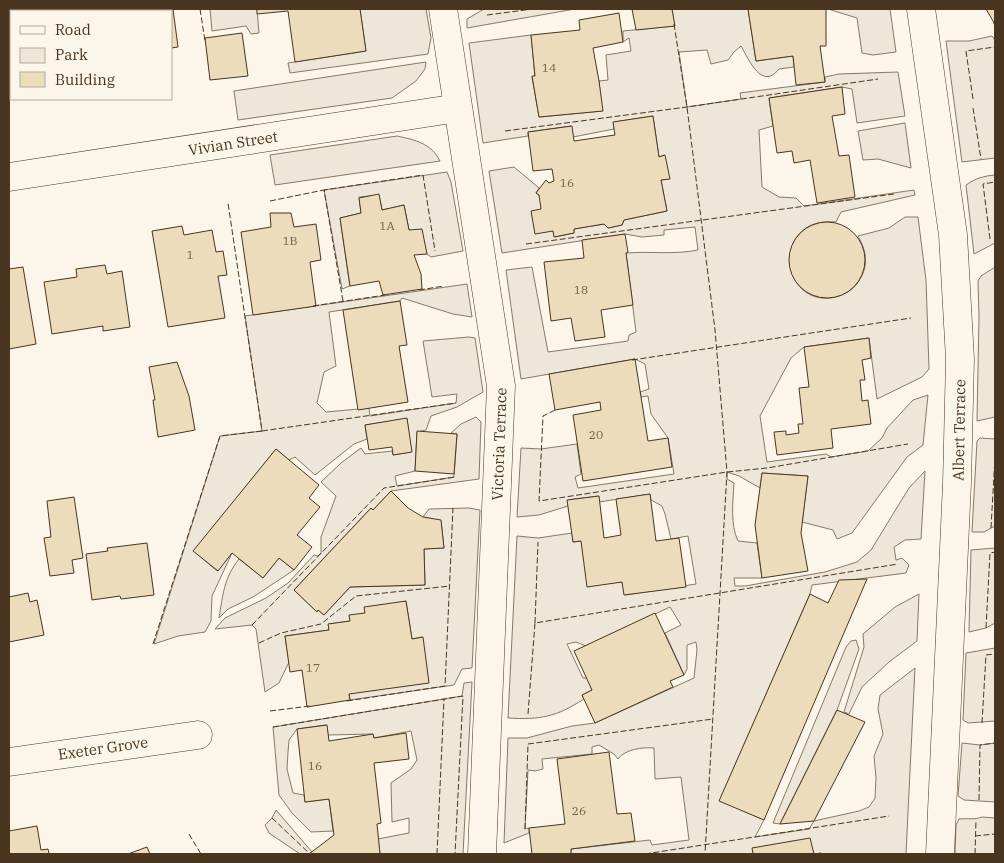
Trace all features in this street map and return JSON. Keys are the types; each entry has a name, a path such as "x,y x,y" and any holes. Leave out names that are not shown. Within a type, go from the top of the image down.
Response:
{"street":[{"name":"Victoria Terrace","path":"443,9 501,386 482,854"},
{"name":"Albert Terrace","path":"921,9 953,235 960,359 958,484 940,854"},
{"name":"Vivian Street","path":"9,177 458,108"},
{"name":"Exeter Grove","path":"9,762 198,735"}],"green space":[{"path":"210,9 257,9 259,33 251,34 246,26 212,31"},
{"path":"360,9 426,9 431,38 428,54 290,73 288,63 366,51"},
{"path":"484,9 575,9 467,28 467,19"},
{"path":"672,9 748,9 756,61 793,56 794,67 779,69 773,75 767,77 757,71 741,46 728,60 711,64 707,50 679,52 687,107 741,99 740,93 825,82 825,77 839,74 898,72 905,116 857,123 852,89 842,87 769,98 773,126 759,130 762,187 779,197 796,198 804,206 914,190 915,195 841,212 836,222 814,224 800,233 792,247 790,262 794,277 803,290 817,297 840,296 856,286 865,268 865,252 858,236 889,228 905,217 918,217 926,280 929,369 922,377 877,399 869,338 804,347 791,358 760,416 767,462 826,454 831,457 868,451 882,438 887,428 913,400 928,395 923,445 907,457 852,533 837,539 833,530 802,522 808,476 762,473 760,488 739,476 727,472 727,479 734,483 733,513 735,534 738,541 757,543 762,578 734,578 735,586 745,586 825,572 857,562 871,550 909,488 925,471 921,539 905,540 894,547 896,560 902,558 909,565 906,573 812,585 810,594 720,800 764,820 755,837 809,829 814,821 869,807 875,798 874,756 883,734 878,709 880,695 915,668 906,854 571,854 571,849 650,840 652,845 689,840 681,777 655,779 654,748 640,748 630,751 618,759 614,754 599,745 592,747 592,754 542,759 543,769 528,770 525,829 529,828 529,833 504,843 508,738 527,738 572,726 595,723 694,678 697,650 696,642 687,645 687,669 684,675 665,633 681,625 670,607 586,646 576,642 567,644 583,678 587,678 592,690 582,695 584,699 565,710 548,716 539,718 508,718 517,536 538,538 572,533 573,542 581,541 622,582 625,595 696,584 688,536 671,539 662,506 651,500 650,494 599,502 598,496 568,500 568,506 539,515 517,517 521,448 541,449 577,444 581,474 575,477 578,488 674,474 668,438 651,414 648,396 641,397 640,392 649,389 645,364 635,359 521,379 506,270 532,267 548,352 628,341 629,335 636,332 626,253 698,250 695,227 664,230 664,235 642,237 625,234 502,253 489,171 514,167 539,188 536,193 539,195 555,237 574,233 574,229 604,224 608,228 622,225 624,220 667,211 661,180 669,179 664,155 659,157 653,116 614,122 614,129 573,137 571,126 528,132 528,136 483,143 469,43 531,35 535,76 532,77 539,117 602,111 599,81 608,80 606,55 631,51 629,38 623,42 623,31 674,26"},
{"path":"828,9 890,9 896,52 873,55 862,53 857,18"},
{"path":"992,36 995,40 995,158 962,162 946,41 969,41"},
{"path":"426,62 425,69 416,81 392,98 238,120 234,91"},
{"path":"905,123 911,168 878,159 863,160 858,131"},
{"path":"397,136 422,143 432,150 440,161 275,185 270,155"},
{"path":"447,172 451,182 463,251 431,257 409,230 404,205 382,210 379,195 359,197 361,213 340,218 350,286 342,289 324,190"},
{"path":"995,175 995,243 974,254 966,185 980,178"},
{"path":"995,267 995,417 977,421 978,281 981,276"},
{"path":"467,284 472,317 453,314 402,298 400,301 329,312 336,366 324,372 317,403 326,412 369,408 370,416 456,403 457,394 432,397 423,341 475,338 483,392 457,407 431,416 426,430 417,432 415,471 395,476 397,486 454,477 457,434 451,433 461,424 476,417 481,422 479,479 391,491 373,510 371,508 294,590 316,611 318,610 324,615 350,587 425,585 424,549 444,548 441,521 423,517 429,509 469,508 480,510 472,668 462,669 454,685 350,700 349,694 422,637 412,639 406,601 365,613 350,621 329,624 329,630 285,636 289,662 279,683 265,692 256,629 252,625 215,629 225,618 266,598 288,583 314,555 318,556 321,553 321,537 336,496 321,482 341,463 361,448 365,454 392,451 393,455 411,452 407,419 365,425 367,439 354,444 315,475 295,457 289,460 276,449 194,551 217,571 232,553 212,596 211,621 205,632 178,636 154,644 220,436 262,431 245,316"},
{"path":"980,438 995,439 995,526 984,532 972,532 977,441"},
{"path":"995,548 995,623 986,628 969,632 971,550"},
{"path":"279,558 294,570 253,597 228,609 219,618 227,580 239,559 263,578"},
{"path":"919,594 917,641 889,662 862,687 849,714 844,712 864,647 863,634 895,607"},
{"path":"856,640 859,649 837,710 780,824 773,823 846,647 851,641"},
{"path":"995,648 995,721 968,723 963,720 966,653"},
{"path":"472,682 463,854 380,854 378,839 409,833 409,818 392,822 391,783 411,769 417,760 411,731 374,738 373,734 328,735 326,725 297,729 289,740 288,752 287,769 293,793 304,795 305,802 329,799 333,831 311,832 292,813 279,795 273,727 462,696 464,683"},
{"path":"962,743 980,745 995,743 995,802 964,800 958,796"},
{"path":"276,810 312,852 310,854 300,854 269,833 265,825 272,818"},
{"path":"995,818 995,854 955,854 956,825 959,819"}],"building":[{"path":"173,9 178,47 172,48 172,10 104,10"},
{"path":"257,9 360,9 366,51 295,62 288,11 257,14"},
{"path":"632,9 672,9 675,26 636,30"},
{"path":"748,9 826,9 826,46 820,46 825,82 796,85 793,56 756,61"},
{"path":"986,9 995,9 995,26 993,21"},
{"path":"619,13 623,42 593,48 603,111 539,117 532,76 535,76 531,35 580,30 579,20"},
{"path":"10,24 10,72 9,72"},
{"path":"242,33 248,76 210,80 205,38"},
{"path":"842,87 845,114 832,116 839,156 849,155 855,197 817,203 810,160 794,163 792,151 777,153 769,98"},
{"path":"653,116 659,157 665,155 670,179 661,180 667,211 624,220 622,225 608,228 604,224 574,229 574,233 554,237 553,231 535,234 531,211 541,209 539,195 536,193 546,180 549,183 554,181 552,169 533,171 528,132 572,126 574,141 615,135 613,122"},
{"path":"379,194 382,210 404,205 409,230 422,229 427,254 414,255 421,274 422,289 383,295 379,281 350,286 340,218 361,213 359,198"},
{"path":"270,213 291,213 294,227 316,224 321,260 310,262 316,306 253,315 241,232 271,227"},
{"path":"820,222 834,222 848,228 859,239 865,253 862,275 854,287 834,298 820,298 806,292 795,281 789,267 789,253 795,239 806,228"},
{"path":"182,226 184,235 212,230 216,252 223,251 227,275 218,276 225,318 168,327 152,231"},
{"path":"625,234 633,305 601,310 605,337 575,341 571,318 551,321 544,262 584,258 582,240"},
{"path":"105,265 107,274 122,271 130,327 103,331 103,326 52,334 44,282 77,277 76,269"},
{"path":"23,267 36,344 9,349 9,269"},
{"path":"400,301 407,345 399,346 408,402 358,410 343,310"},
{"path":"869,338 871,358 862,360 865,380 860,380 862,401 868,400 871,424 831,429 833,448 777,455 774,432 786,431 786,435 799,433 798,424 803,424 799,388 809,387 804,347"},
{"path":"635,359 648,441 668,438 672,467 583,481 573,415 601,410 600,402 555,410 549,374"},
{"path":"177,362 189,396 195,430 158,437 153,400 155,400 149,367"},
{"path":"407,418 412,452 393,455 392,447 369,450 365,425"},
{"path":"417,431 457,434 454,474 415,471"},
{"path":"276,449 319,485 309,498 320,507 297,535 312,547 294,570 279,558 263,578 232,553 218,571 193,551"},
{"path":"762,473 808,476 801,533 808,571 762,578 755,525"},
{"path":"391,491 408,508 423,517 441,520 444,548 424,549 425,585 350,587 324,615 318,610 317,612 294,590 371,508 373,510"},
{"path":"650,494 656,541 679,538 686,587 624,595 622,582 587,587 581,541 573,542 567,500 599,496 604,538 621,535 616,499"},
{"path":"74,497 83,558 72,560 74,573 50,576 44,538 51,537 47,501"},
{"path":"147,543 154,595 121,599 120,596 92,600 86,554 108,551 107,548"},
{"path":"867,579 764,820 719,801 810,594 828,603 839,580"},
{"path":"28,593 30,602 37,600 44,635 9,642 9,597"},
{"path":"406,601 412,639 423,637 429,683 349,694 350,700 307,707 302,670 290,672 285,636 329,630 328,624 350,621 349,615 365,613 364,607"},
{"path":"655,613 684,675 670,681 673,687 595,723 582,695 592,690 574,651"},
{"path":"837,710 865,722 814,821 780,824"},
{"path":"327,725 329,741 373,734 374,738 406,733 409,759 374,763 381,823 377,824 380,854 309,854 334,835 329,799 305,802 297,729"},
{"path":"609,752 617,814 631,813 635,841 571,849 571,854 532,854 529,828 565,824 557,759"},
{"path":"37,826 41,850 48,849 49,854 9,854 9,831"},
{"path":"810,838 814,854 753,854 752,848"},
{"path":"147,847 150,854 128,854"}],"fence":[{"path":"200,9 205,41"},
{"path":"487,15 533,9"},
{"path":"674,24 687,107 715,330 727,472 705,854"},
{"path":"973,99 966,51 995,47"},
{"path":"505,131 878,79"},
{"path":"973,108 981,159"},
{"path":"343,301 324,190 423,175 435,251"},
{"path":"990,239 983,184 995,182"},
{"path":"270,201 324,190"},
{"path":"526,244 894,194"},
{"path":"153,644 220,436 262,431 228,203"},
{"path":"419,290 444,286"},
{"path":"313,306 385,295"},
{"path":"632,360 911,318"},
{"path":"262,431 456,403"},
{"path":"555,410 543,416 539,501 727,472 767,468 908,444"},
{"path":"991,528 995,457"},
{"path":"252,625 384,488 455,477"},
{"path":"347,701 445,686 453,508"},
{"path":"535,623 538,542"},
{"path":"986,628 990,553 995,552"},
{"path":"528,714 535,623 898,564"},
{"path":"259,643 281,633 321,624 356,596 450,586"},
{"path":"982,723 986,655 995,654"},
{"path":"273,727 463,696 455,854"},
{"path":"437,854 444,699"},
{"path":"270,711 310,706"},
{"path":"525,829 528,744 713,719"},
{"path":"979,800 980,745 995,743"},
{"path":"645,854 889,816"},
{"path":"272,818 310,854"},
{"path":"975,854 976,820"},
{"path":"189,834 201,854"},
{"path":"975,836 995,834"}]}
